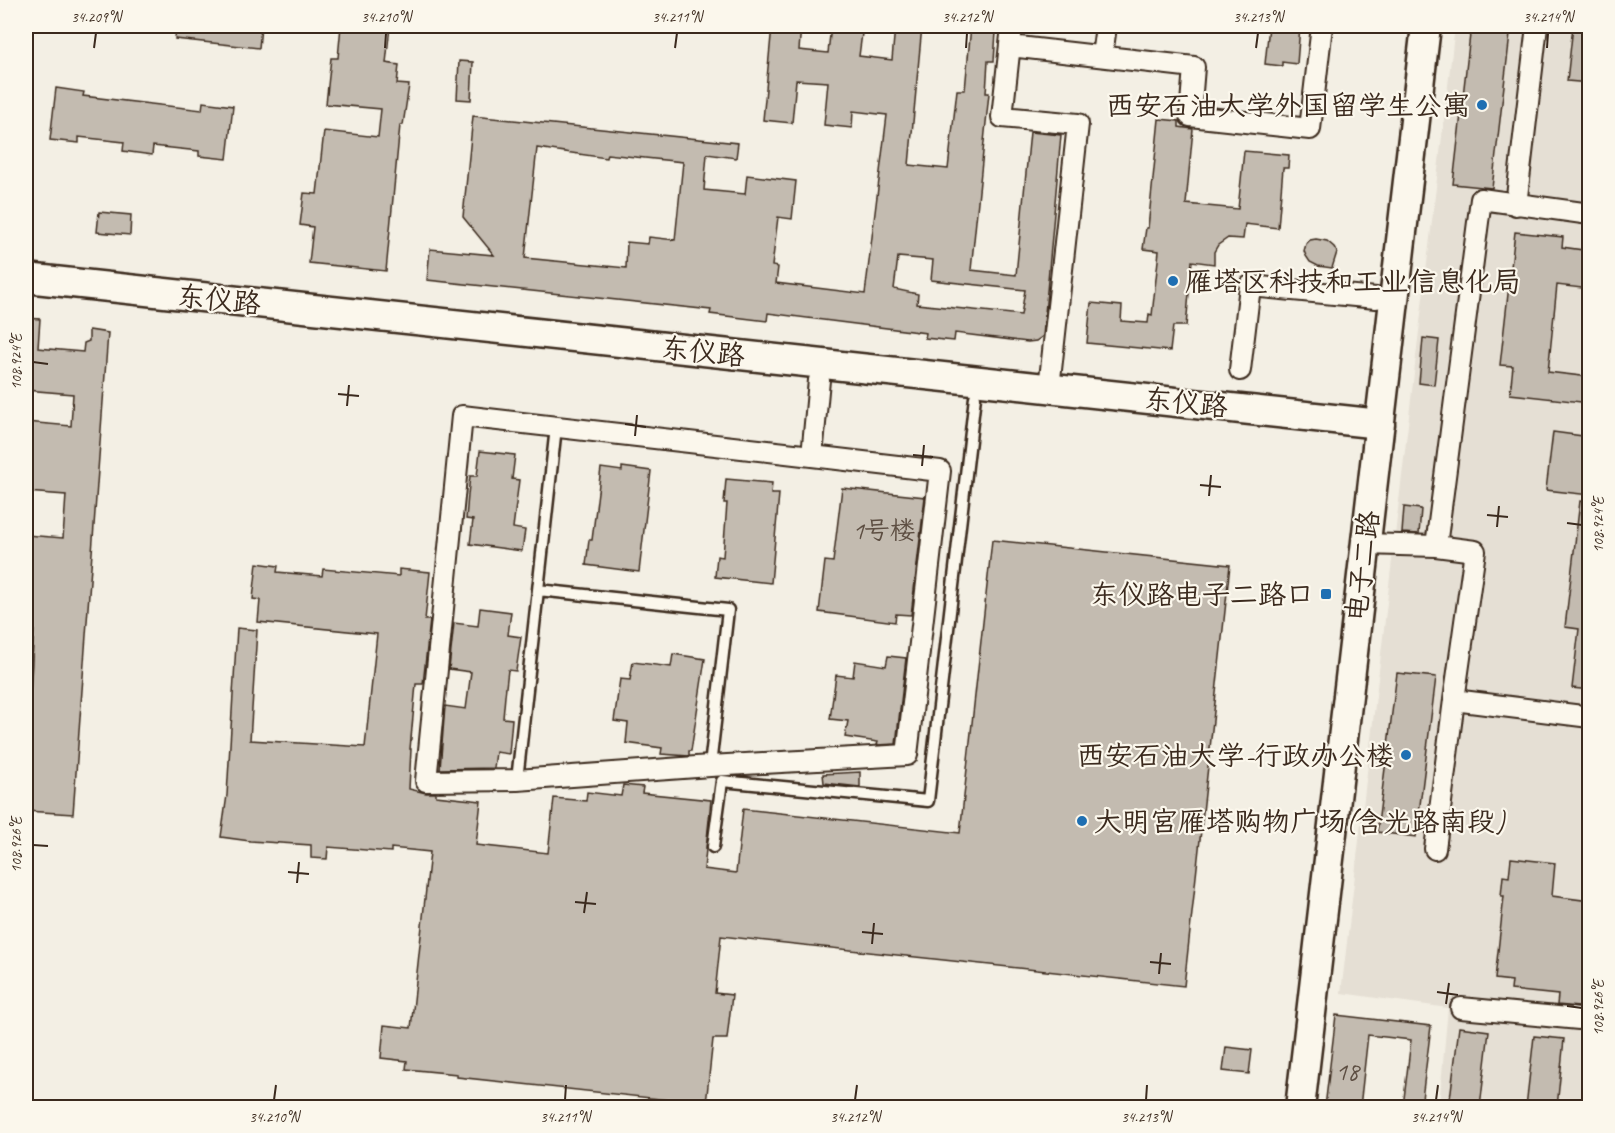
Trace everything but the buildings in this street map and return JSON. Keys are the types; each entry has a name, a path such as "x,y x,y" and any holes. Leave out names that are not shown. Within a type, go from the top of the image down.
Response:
{"main road":[{"name":"电子二路","path":"1300,1107 1364,544 1376,298 1407,26"},
{"name":"电子二路","path":"1281,1107 1369,430 1426,26"},
{"name":"东仪路","path":"26,278 1049,388 1369,430"},
{"name":"东仪路","path":"26,295 975,396 1369,430"}],"street":[{"path":"1012,26 1002,117 1077,124 1049,388"},
{"path":"1102,56 1106,26"},
{"path":"1010,46 1194,67 1190,116 1310,129 1322,26"},
{"path":"1516,205 1537,26"},
{"path":"1436,546 1482,200 1590,214"},
{"path":"1240,370 1250,286 1376,298"},
{"path":"812,456 819,380"},
{"path":"462,416 812,456 940,471 907,755 517,780 426,781 462,416"},
{"path":"1364,544 1436,546 1475,551 1435,849"},
{"path":"1454,700 1590,717"},
{"path":"1461,1008 1590,1020"}],"lane":[{"path":"713,847 722,781 928,801 975,396"},
{"path":"517,780 556,427"},
{"path":"538,590 728,610 710,766"}],"shaded area":[{"path":"1455,26 1589,26 1589,1107 1439,1107 1448,1008 1341,993"}],"place":[{"name":"西安石油大学外国留学生公寓","path":"1482,105"},
{"name":"雁塔区科技和工业信息化局","path":"1173,281"},
{"name":"东仪路电子二路口","path":"1326,594"},
{"name":"西安石油大学-行政办公楼","path":"1406,755"},
{"name":"大明宫雁塔购物广场(含光路南段)","path":"1082,821"}]}
